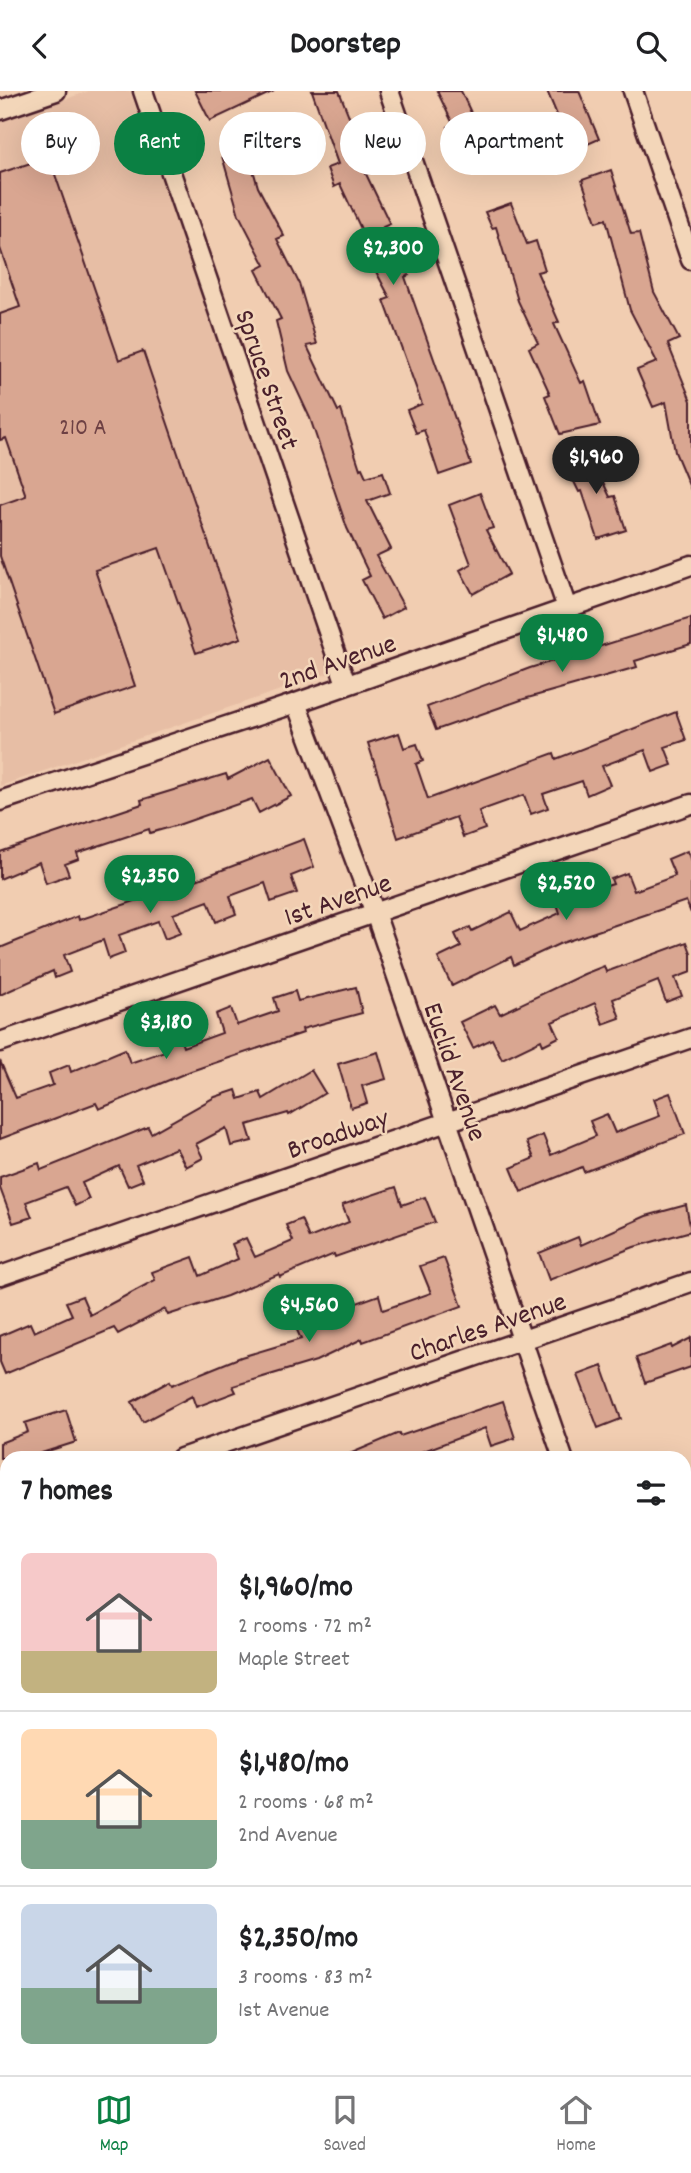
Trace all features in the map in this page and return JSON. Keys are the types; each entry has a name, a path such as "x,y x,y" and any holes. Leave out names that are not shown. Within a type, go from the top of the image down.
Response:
{"street":[{"path":"0,110 55,91"},
{"name":"Spruce Street","path":"143,91 346,684"},
{"path":"389,91 566,608"},
{"path":"633,91 691,260"},
{"name":"2nd Avenue","path":"0,801 296,703 691,565"},
{"name":"Euclid Avenue","path":"296,703 375,913 561,1451"},
{"name":"1st Avenue","path":"0,1042 691,804"},
{"name":"Broadway","path":"0,1276 691,1038"},
{"name":"Charles Avenue","path":"201,1451 691,1282"}],"shaded area":[{"path":"89,91 130,91 137,112 114,112 114,175 159,175 333,672 0,786 0,122 21,115 21,175 100,175 100,112 29,112"}],"building":[{"path":"195,91 274,91 229,112 219,112 219,117 210,121"},
{"path":"312,91 339,91 347,112 340,112 340,175 366,175 390,224 383,227 409,275 405,277 471,464 439,475 424,430 416,433 407,410 422,404 384,300 390,298 364,249 369,246 340,184 334,187 327,168 338,164 326,130 326,112 319,112"},
{"path":"437,91 461,91 471,112 447,112"},
{"path":"547,91 579,91 588,112 556,112"},
{"path":"588,113 599,139 588,144"},
{"path":"21,166 21,175 55,175 119,360 143,351 241,638 196,653 159,548 95,570 135,686 54,714 0,556 0,505 26,496 6,438 0,440 0,314 20,307 0,248 0,173"},
{"path":"611,170 631,234 639,233 654,292 679,339 668,344 691,401 691,490 675,452 666,402 653,407 637,370 657,362 630,310 606,219 596,222 582,180"},
{"path":"227,175 255,175 284,236 277,239 299,283 317,344 307,346 338,411 341,410 360,469 362,468 366,477 383,472 390,493 367,501 391,549 376,556 404,607 382,619 362,580 370,576 347,528 310,418 288,371 276,321 281,319 256,270 265,265 239,215"},
{"path":"511,203 527,244 536,241 545,270 537,272 559,322 554,324 581,383 585,381 600,425 560,434 545,396 550,394 529,348 538,343 518,301 496,227 492,228 485,212"},
{"path":"589,452 610,497 615,496 626,530 598,539 582,491 579,492 564,461"},
{"path":"480,493 493,528 486,530 509,574 473,594 460,570 471,564 449,505"},
{"path":"691,618 691,644 635,661 637,667 524,699 436,730 427,707 530,668"},
{"path":"676,712 686,740 665,747 672,765 653,772 645,750 602,766 610,785 587,795 582,781 543,794 548,808 531,814 524,795 479,811 485,829 463,837 456,817 398,838 368,743 399,733 404,748 417,744 423,761 416,764 428,799 554,753 556,759"},
{"path":"270,757 291,796 259,813 252,799 178,825 150,833 149,829 77,853 79,859 65,864 69,875 46,883 39,862 0,879 0,852 142,804 141,800 226,774 228,779"},
{"path":"304,839 314,867 291,876 297,893 271,902 265,883 230,896 236,914 216,922 208,901 173,914 181,933 165,939 158,921 119,935 125,953 109,959 103,940 64,955 70,972 55,978 53,971 0,995 0,948 78,916 79,920 188,883"},
{"path":"687,851 691,861 691,913 686,901 559,944 514,965 511,957 452,986 438,958 461,947 455,934 470,927 472,931 511,912 520,931 560,913 556,901 613,884 611,879 627,873 634,891 675,876 668,859"},
{"path":"687,942 691,953 691,972 675,978 682,996 666,1002 658,981 613,999 620,1018 603,1024 595,1003 552,1022 559,1037 543,1045 541,1040 502,1059 492,1039 473,1048 460,1022 495,1005 500,1014 604,966 606,972"},
{"path":"356,987 362,1013 302,1029 303,1033 191,1071 99,1109 96,1103 0,1139 0,1061 16,1098 53,1085 49,1073 69,1065 71,1072 125,1049 130,1063 165,1051 159,1034 177,1028 183,1047 222,1033 216,1014 231,1008 237,1025 278,1011 274,998 295,991 298,1001"},
{"path":"378,1052 386,1079 362,1086 367,1103 351,1108 338,1064"},
{"path":"311,1070 325,1093 289,1115 288,1113 247,1125 252,1141 231,1146 226,1128 196,1144 203,1158 186,1167 176,1148 136,1165 143,1180 128,1186 119,1166 82,1183 89,1199 75,1206 66,1187 26,1202 32,1217 13,1223 0,1188 0,1177 39,1163 41,1170 148,1127 151,1133 215,1097 236,1090 239,1099 260,1092 263,1099"},
{"path":"670,1093 685,1134 584,1172 582,1167 521,1192 511,1168 534,1158 527,1142 543,1135 551,1155 596,1136 590,1121 607,1114 615,1133 660,1116 654,1099"},
{"path":"396,1187 402,1205 425,1197 435,1222 335,1257 334,1254 227,1296 168,1315 165,1309 118,1334 114,1328 5,1374 0,1362 0,1336 30,1323 34,1332 72,1315 66,1302 82,1296 90,1315 155,1280 152,1272 193,1257 200,1276 238,1259 232,1244 246,1238 255,1257 293,1241 286,1225 301,1219 309,1238 349,1222 342,1205"},
{"path":"686,1205 691,1231 634,1247 549,1280 539,1253 578,1237 581,1245 646,1216"},
{"path":"444,1258 462,1306 363,1342 362,1339 316,1361 233,1386 236,1392 196,1407 192,1396 143,1422 132,1402 170,1381 172,1385 241,1357 301,1339 296,1328 316,1318 320,1326 353,1311 351,1305 379,1295 383,1310 431,1293 420,1266"},
{"path":"691,1338 691,1367 645,1383 636,1358 671,1345 672,1348"},
{"path":"602,1366 621,1419 598,1428 578,1375"},
{"path":"503,1401 515,1438 491,1446 485,1428 424,1451 357,1451 399,1433 400,1436"},
{"path":"66,1410 76,1442 48,1451 0,1451 0,1443 28,1432 25,1423"}]}
